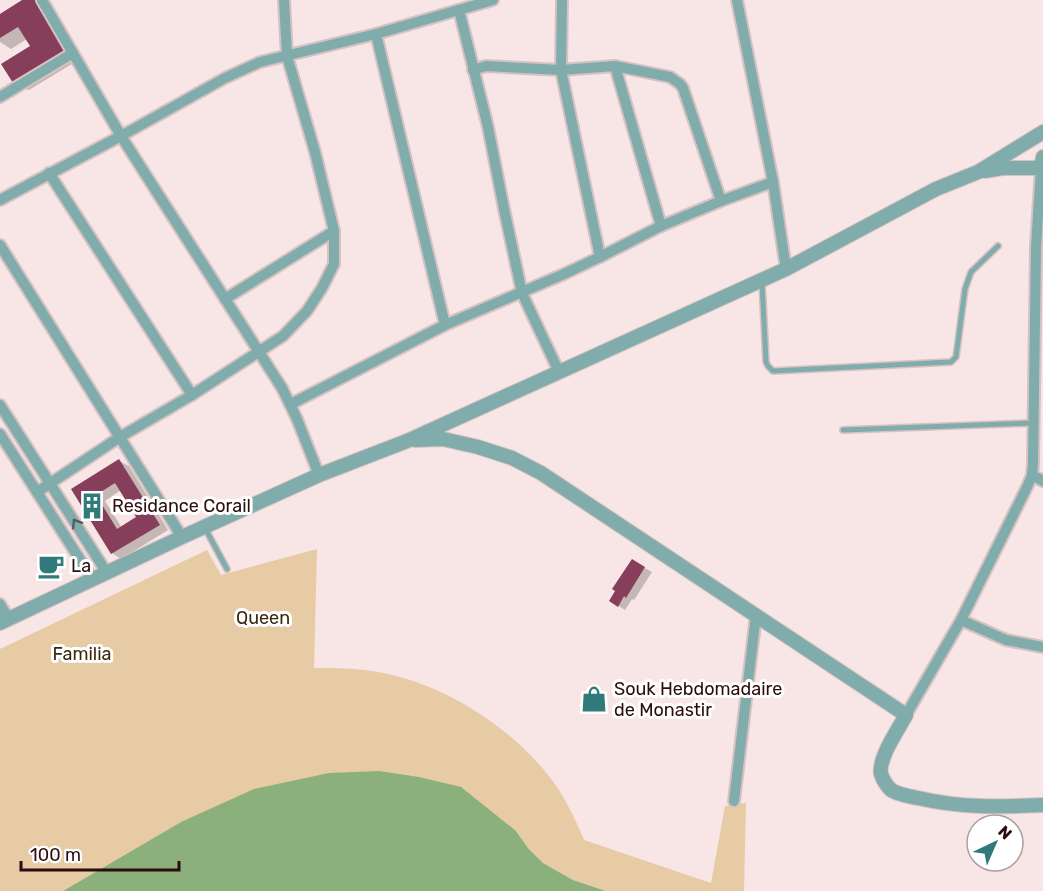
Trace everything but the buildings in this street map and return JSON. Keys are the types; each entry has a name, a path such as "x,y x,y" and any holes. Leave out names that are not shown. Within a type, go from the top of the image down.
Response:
{"street":[{"path":"42,0 121,136 291,404 319,475"},
{"path":"37,492 120,437 192,395 283,336 307,311 322,288 334,264 334,231 315,152 287,56 284,0"},
{"path":"0,200 225,78 261,62 376,34 493,0"},
{"path":"562,0 561,70 600,258"},
{"path":"737,0 773,182 786,269"},
{"path":"459,10 488,127 522,293 559,372"},
{"path":"376,34 445,325"},
{"path":"0,97 73,53"},
{"path":"473,70 486,66 561,70 615,66 670,77 683,88 721,201"},
{"path":"615,66 661,226"},
{"path":"0,604 5,621 319,475 407,441 786,269 936,189 978,172 1043,132"},
{"path":"978,172 1042,162 1032,475 962,620 887,749 881,773 884,782 902,795 959,806 1043,805"},
{"path":"49,173 192,395"},
{"path":"291,404 445,325 600,258 661,226 773,182"},
{"path":"225,299 334,231"},
{"path":"0,245 182,537"},
{"path":"0,405 107,573"},
{"path":"0,434 93,580"},
{"path":"407,441 443,439 478,447 512,458 541,473 906,715"},
{"path":"1032,475 1043,481"},
{"path":"734,801 756,615"},
{"path":"962,620 1006,640 1043,647"}],"lane":[{"path":"762,280 766,362 773,371 951,362 956,357 965,290 971,272 998,246"},
{"path":"843,430 1034,423"},
{"path":"204,527 227,569"}],"green space":[{"path":"317,549 314,668 378,672 430,687 455,699 503,730 543,769 563,796 584,840 711,883 725,806 746,803 744,891 606,891 573,880 543,863 516,831 181,822 63,891 0,891 0,649 207,550 221,575"}],"shaded area":[{"path":"379,771 461,787 516,831 543,863 573,880 606,891 63,891 181,822 254,789 329,773"}],"place":[{"name":"Residance Corail","path":"92,506"},
{"name":"La","path":"51,566"},
{"name":"Souk Hebdomadaire de Monastir","path":"594,699"}],"park label":[{"name":"Queen","path":"263,618"},
{"name":"Familia","path":"82,654"}]}
